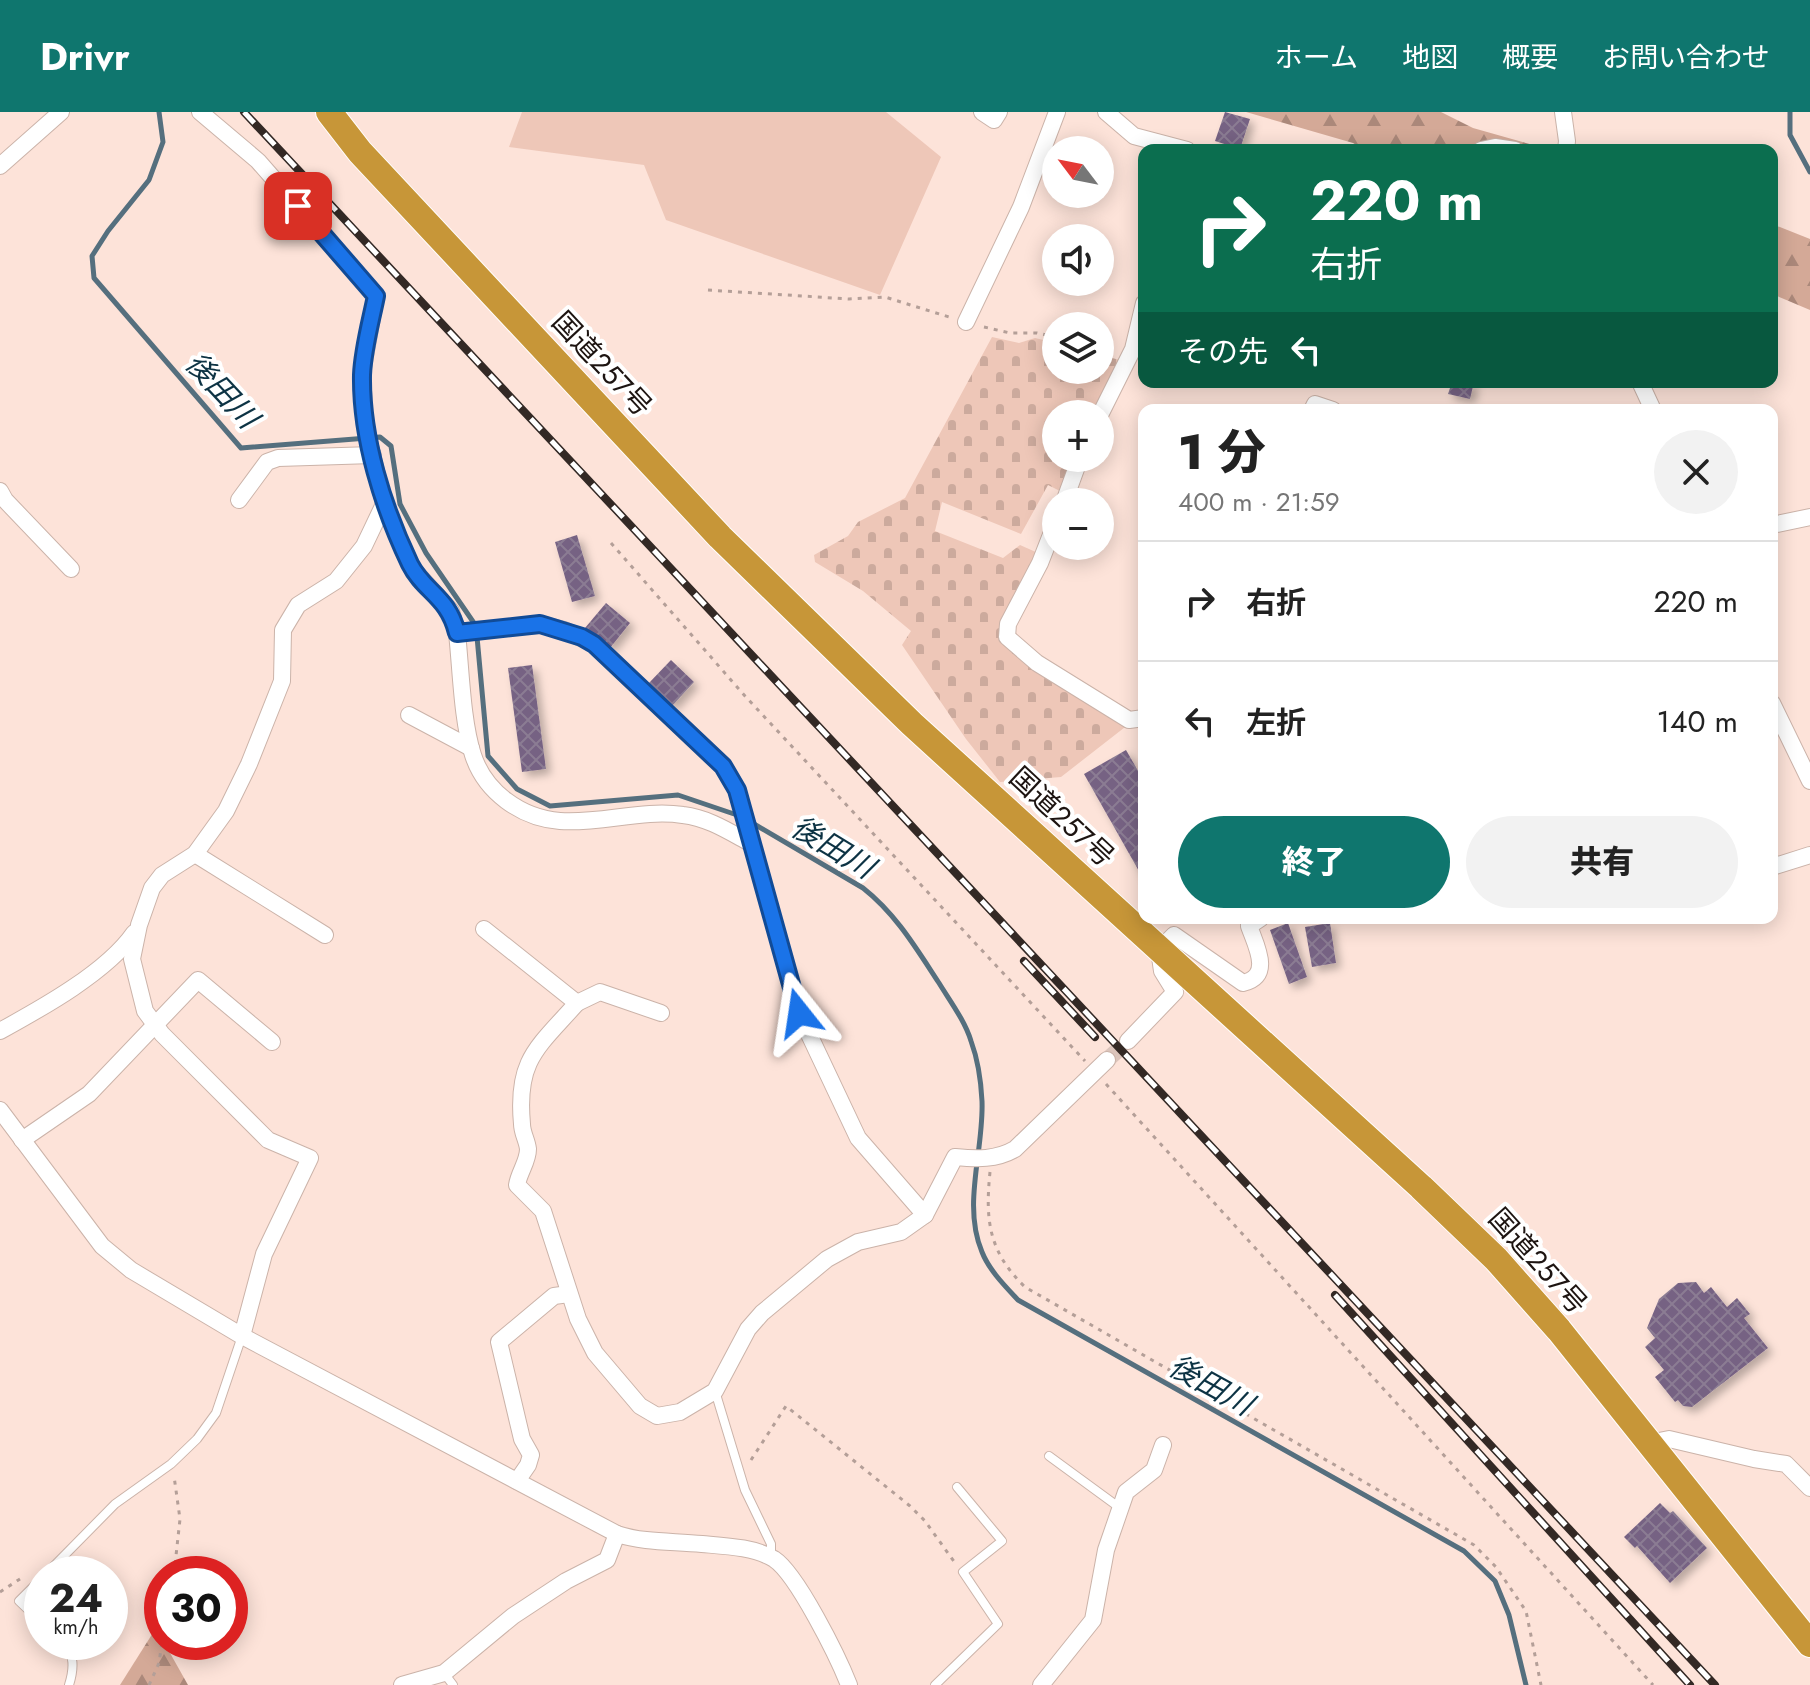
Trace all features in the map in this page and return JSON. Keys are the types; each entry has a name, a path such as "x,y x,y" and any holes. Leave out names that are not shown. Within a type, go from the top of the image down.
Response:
{"highway":[{"name":"国道257号","path":"329,112 360,152 720,537 912,724 1470,1232 1559,1330 1810,1644"}],"street":[{"path":"0,166 61,112"},
{"path":"200,112 258,161 376,296 362,373 365,425 384,504 412,568 451,611 460,633 471,748 481,775 493,791 511,805 535,816 560,821 681,814 707,820 749,840"},
{"path":"982,112 994,120 999,112"},
{"path":"966,322 1021,207 1057,112"},
{"path":"1106,112 1134,136 1164,144"},
{"path":"1563,112 1567,144"},
{"path":"1108,400 1133,349 1138,328"},
{"path":"239,500 267,462 278,458 372,452"},
{"path":"0,491 71,569"},
{"path":"242,1336 264,1254 310,1158 268,1140 154,1024 145,1011 132,959 139,925 152,888 162,875 195,854 226,811 249,764 282,681 283,630 298,605 336,581 364,546 384,504"},
{"path":"1778,524 1810,517"},
{"path":"1042,558 1008,624 1007,637 1037,663 1129,720 1138,719"},
{"path":"460,633 540,624 564,630 594,644 723,766 737,790 799,1013 858,1138 925,1215"},
{"path":"409,715 471,748"},
{"path":"1778,715 1810,781"},
{"path":"195,854 325,935"},
{"path":"1778,865 1810,855"},
{"path":"1128,1041 1175,992 1162,971 1159,950 1174,935 1243,983 1258,976 1261,965 1249,926 1252,924"},
{"path":"0,1031 33,1013 123,949 139,925"},
{"path":"484,929 577,1003"},
{"path":"22,1140 89,1094 198,980 272,1042"},
{"path":"661,1013 600,992 577,1003 536,1049 526,1066 521,1102 522,1129 528,1151 517,1185 543,1211 569,1294 595,1353 640,1406 657,1416 680,1412 715,1391 748,1329 792,1287 843,1248 901,1232 925,1215 955,1157 992,1158 1015,1149 1101,1066"},
{"path":"0,1110 102,1246 131,1270 242,1336 617,1534 637,1540 737,1548 771,1557 785,1567 849,1685"},
{"path":"517,1481 531,1455 522,1439 499,1342 554,1296 569,1294"},
{"path":"1649,1443 1669,1439 1786,1464 1810,1488"},
{"path":"1041,1685 1093,1620 1106,1550 1126,1492 1154,1470 1163,1445"},
{"path":"402,1685 448,1679 513,1616 566,1581 607,1560 617,1534"}],"lane":[{"path":"64,1556 115,1504 171,1464 197,1439 216,1413 242,1336"},
{"path":"715,1391 745,1490 771,1544 771,1557"},
{"path":"1049,1456 1120,1508"},
{"path":"935,1685 998,1624 963,1572 1002,1541 957,1487"},
{"path":"69,1685 72,1660"}],"path":[{"path":"708,290 849,299 885,297 1010,333 1042,334"},
{"path":"611,543 755,707 1101,1066 1653,1685"},
{"path":"992,1158 987,1202 991,1236 1001,1260 1025,1287 1474,1545 1496,1567 1526,1611 1541,1685"},
{"path":"740,1470 745,1468 786,1406 910,1506 963,1572"},
{"path":"171,1464 180,1519 176,1556"},
{"path":"149,1685 159,1660"}],"green space":[{"path":"522,112 886,112 941,157 880,295 666,220 644,165 509,147"},
{"path":"1246,112 1441,112 1473,128 1530,144 1355,144"},
{"path":"1778,226 1810,239 1810,310 1778,297"},
{"path":"992,337 1019,343 1035,338 1042,340 1042,384 1112,384 1103,400 1042,400 1042,472 1070,472 1064,488 1048,485 1042,488 1042,496 1021,534 942,502 935,531 1003,558 1020,545 1038,553 1002,641 1129,724 1061,777 1000,782 966,739 902,645 911,631 863,591 815,562 814,555 848,536 858,522 905,498"},
{"path":"1114,358 1124,361 1114,380"},
{"path":"144,1647 144,1660 174,1660 188,1685 120,1685"}],"building":[{"path":"1225,112 1250,119 1242,144 1215,141"},
{"path":"1450,388 1473,388 1470,399 1448,394"},
{"path":"577,535 595,596 572,602 555,542"},
{"path":"606,603 630,623 610,648 585,628"},
{"path":"671,660 694,682 672,706 648,684"},
{"path":"532,665 546,769 522,772 508,668"},
{"path":"1126,750 1138,771 1138,869 1084,774"},
{"path":"1288,924 1307,977 1289,984 1270,930"},
{"path":"1330,924 1336,963 1312,967 1305,927"},
{"path":"1696,1282 1704,1293 1711,1287 1727,1307 1737,1298 1750,1314 1744,1318 1768,1348 1692,1407 1683,1406 1678,1400 1675,1402 1655,1377 1664,1370 1645,1347 1655,1338 1647,1328 1659,1299 1678,1283"},
{"path":"1660,1503 1670,1513 1673,1511 1707,1548 1670,1583 1637,1546 1635,1548 1624,1537"}],"waterway":[{"name":"後田川","path":"159,112 163,142 149,180 92,256 94,278 241,448 380,437 391,446 400,504 426,553 476,626 488,756 517,789 550,806 678,795 740,816"},
{"path":"1790,112 1790,135 1810,172"},
{"name":"後田川","path":"749,821 875,898 905,932 961,1019 976,1056 982,1093 974,1196 976,1234 985,1259 1008,1289 1018,1300 1464,1551 1495,1581 1509,1615 1526,1685"}],"tunnel":[{"path":"1107,1060 1128,1041"}],"railway":[{"path":"244,112 1715,1685"},
{"path":"1024,961 1095,1037"},
{"path":"1335,1295 1690,1685"}],"route":[{"path":"298,206 376,296 362,373 365,425 384,504 412,568 451,611 457,633 540,624 554,626 594,644 723,766 737,790 799,1013"}]}
